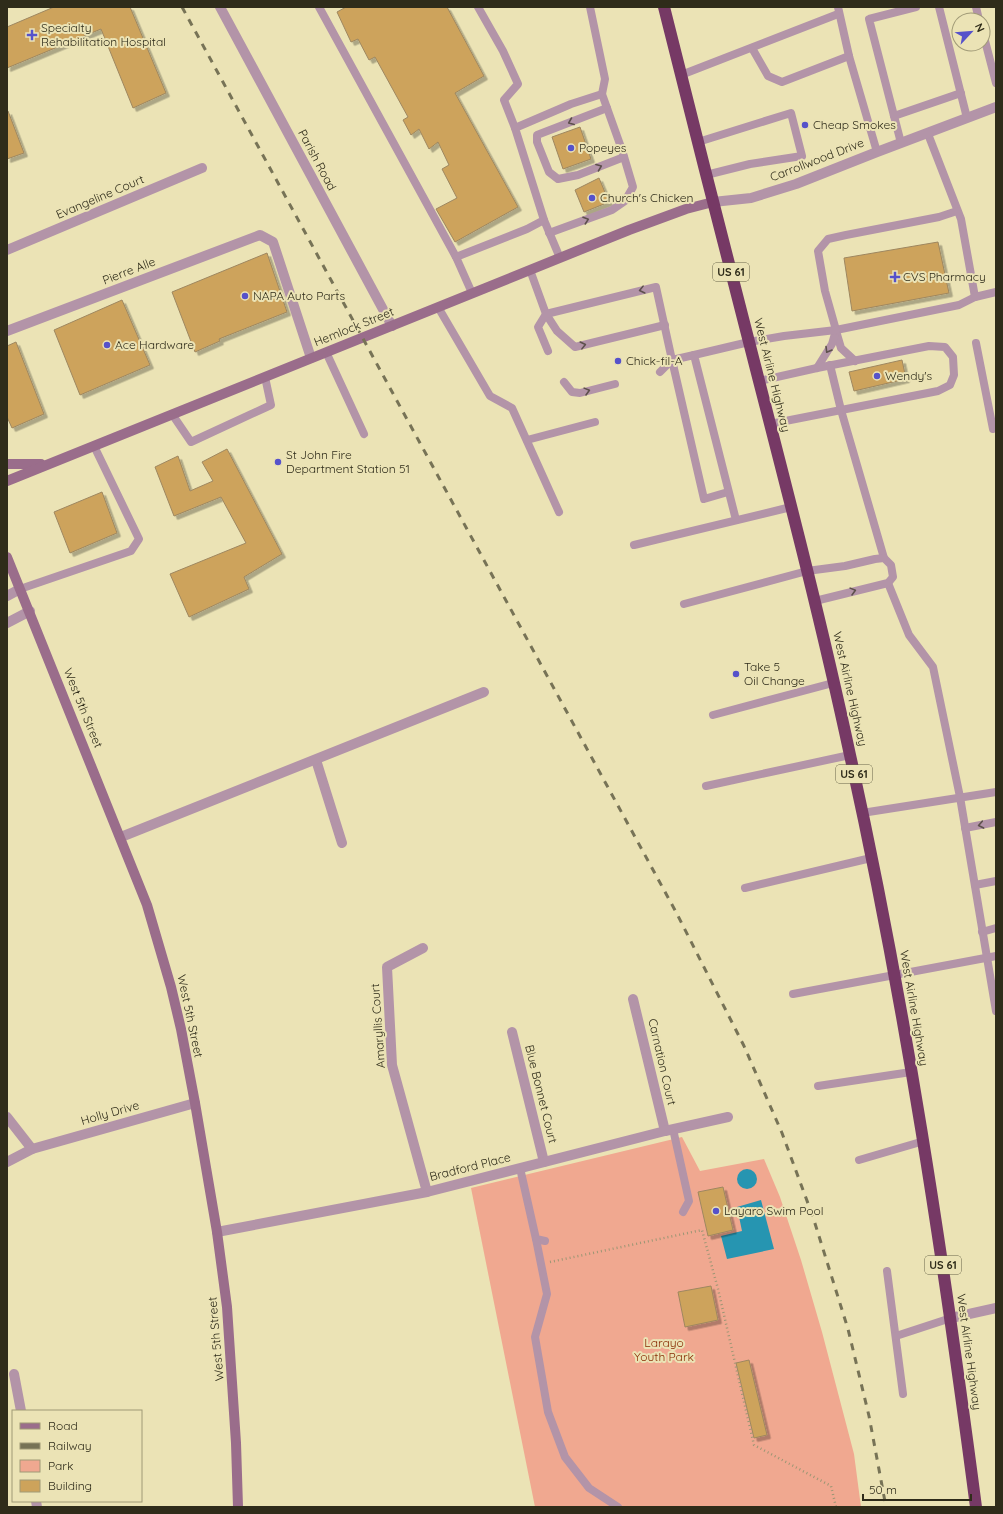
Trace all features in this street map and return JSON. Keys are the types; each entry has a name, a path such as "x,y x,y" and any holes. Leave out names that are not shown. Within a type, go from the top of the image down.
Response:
{"highway":[{"name":"West Airline Highway","path":"665,7 706,176 808,571 850,755 895,975 924,1141 951,1318 976,1507"}],"main road":[{"name":"Hemlock Street","path":"7,481 560,258 680,211 713,202"},
{"path":"7,464 48,464"},
{"name":"West 5th Street","path":"7,556 147,905 161,949 181,1029 217,1232 227,1307 232,1374 238,1507"}],"street":[{"name":"Parish Road","path":"220,7 392,326"},
{"name":"Carrollwood Drive","path":"713,202 751,198 796,184 996,108"},
{"name":"Evangeline Court","path":"7,250 202,168"},
{"name":"Pierre Alle","path":"8,328 260,236 273,242 311,358"},
{"path":"7,596 20,589"},
{"path":"7,623 30,611"},
{"path":"121,837 484,692"},
{"path":"316,760 342,843"},
{"name":"Amaryllis Court","path":"423,948 387,968 392,1065 427,1192"},
{"name":"Carnation Court","path":"633,999 669,1130"},
{"name":"Blue Bonnet Court","path":"512,1032 544,1162"},
{"name":"Holly Drive","path":"7,1162 32,1149 195,1103"},
{"path":"7,1117 32,1149"},
{"name":"Bradford Place","path":"217,1232 427,1192 669,1130 728,1118"},
{"path":"951,1318 996,1308"},
{"path":"14,1374 20,1410"}],"lane":[{"path":"319,7 456,257 472,293"},
{"path":"478,7 503,51 518,84 504,100 515,128 544,220 560,258"},
{"path":"549,233 612,210 625,201 633,187 602,94 605,79 590,7"},
{"path":"902,143 869,19 916,7"},
{"path":"939,7 967,118"},
{"path":"681,75 752,48 838,10 849,56 877,152"},
{"path":"752,48 768,76 782,82 849,56"},
{"path":"990,52 994,65 996,82"},
{"path":"894,116 961,93"},
{"path":"515,128 571,104 602,94"},
{"path":"607,108 537,135 537,142 549,172 558,179 578,175 624,157"},
{"path":"698,142 791,113 802,156 750,164 706,176"},
{"path":"928,134 961,220 975,297"},
{"path":"855,361 841,348 824,291 818,251 828,239 939,217 957,211"},
{"path":"456,257 527,229 544,220"},
{"path":"530,270 546,314 557,332 575,347 665,325"},
{"path":"548,351 538,327 546,314 656,287 704,498 728,492"},
{"path":"660,372 672,360 749,342 836,330 958,305 975,297 996,292"},
{"path":"438,307 490,396 512,408 559,512"},
{"path":"818,368 832,344 836,330"},
{"path":"976,343 993,429"},
{"path":"759,381 929,346 945,347 953,357 954,375 950,385 938,391 770,424"},
{"path":"326,352 364,434"},
{"path":"694,355 736,520"},
{"path":"815,601 888,583 893,577 891,565 884,558 841,410 830,366"},
{"path":"172,414 191,442 271,405 265,377"},
{"path":"564,382 572,392 580,393 615,384"},
{"path":"527,440 595,422"},
{"path":"20,589 131,551 139,538 94,446"},
{"path":"634,545 791,507"},
{"path":"684,604 808,571 845,566 884,558"},
{"path":"888,583 909,635 933,667 960,798 996,1011"},
{"path":"713,715 833,682"},
{"path":"706,786 850,755"},
{"path":"862,813 996,792"},
{"path":"965,828 996,822"},
{"path":"745,888 871,858"},
{"path":"975,885 996,881"},
{"path":"982,932 996,928"},
{"path":"793,994 996,956"},
{"path":"818,1086 911,1072"},
{"path":"669,1130 679,1174 689,1201 683,1212"},
{"path":"859,1160 924,1141"},
{"path":"520,1168 547,1294 535,1337 548,1412 565,1457 589,1488 618,1507"},
{"path":"528,1205 537,1203"},
{"path":"536,1239 545,1241"},
{"path":"887,1272 903,1394"},
{"path":"896,1336 951,1318"}],"path":[{"path":"541,1264 702,1230 718,1289 754,1445 831,1486 836,1507"}],"green space":[{"name":"Larayo Youth Park","path":"682,1137 700,1171 764,1159 780,1197 801,1260 822,1332 854,1454 861,1507 535,1507 471,1188"}],"water":[{"path":"747,1169 754,1172 757,1179 754,1186 747,1189 740,1186 737,1179 740,1172"},
{"path":"761,1200 774,1249 727,1259 721,1236 742,1231 737,1207"}],"building":[{"path":"54,7 130,7 166,93 133,108 101,29 7,68 7,27"},
{"path":"346,7 447,7 484,76 455,93 518,207 455,242 436,209 457,198 442,169 449,165 438,142 429,149 419,129 411,135 403,120 408,117 375,57 369,60 358,39 351,42 337,12"},
{"path":"8,111 24,153 7,159 7,112"},
{"name":"Popeyes","path":"580,127 591,159 563,169 552,137"},
{"path":"599,178 609,202 584,212 575,190"},
{"path":"938,242 949,293 852,311 844,258"},
{"path":"267,253 287,312 219,339 220,341 195,352 172,292"},
{"path":"122,300 150,365 80,395 54,330"},
{"path":"16,342 44,414 12,428 7,417 7,346"},
{"name":"Wendy's","path":"902,360 906,379 854,391 849,372"},
{"path":"227,449 282,554 244,577 249,589 189,617 170,574 246,543 221,497 174,516 155,467 178,456 190,491 213,481 202,462"},
{"path":"102,492 117,533 70,553 54,512"},
{"name":"Layaro Swim Pool","path":"723,1187 733,1230 708,1236 698,1192"},
{"path":"711,1286 718,1320 685,1327 678,1292"},
{"path":"749,1360 767,1435 754,1438 736,1363"}],"railway":[{"path":"182,7 676,912 744,1046 782,1133 813,1217 848,1329 869,1416 886,1507"}],"place":[{"name":"Specialty Rehabilitation Hospital","path":"32,35"},
{"name":"Cheap Smokes","path":"805,125"},
{"name":"Popeyes","path":"571,148"},
{"name":"Church's Chicken","path":"592,198"},
{"name":"CVS Pharmacy","path":"895,277"},
{"name":"NAPA Auto Parts","path":"245,296"},
{"name":"Ace Hardware","path":"107,345"},
{"name":"Chick-fil-A","path":"618,361"},
{"name":"Wendy's","path":"877,376"},
{"name":"St John Fire Department Station 51","path":"278,462"},
{"name":"Take 5 Oil Change","path":"736,674"},
{"name":"Layaro Swim Pool","path":"716,1211"}]}
